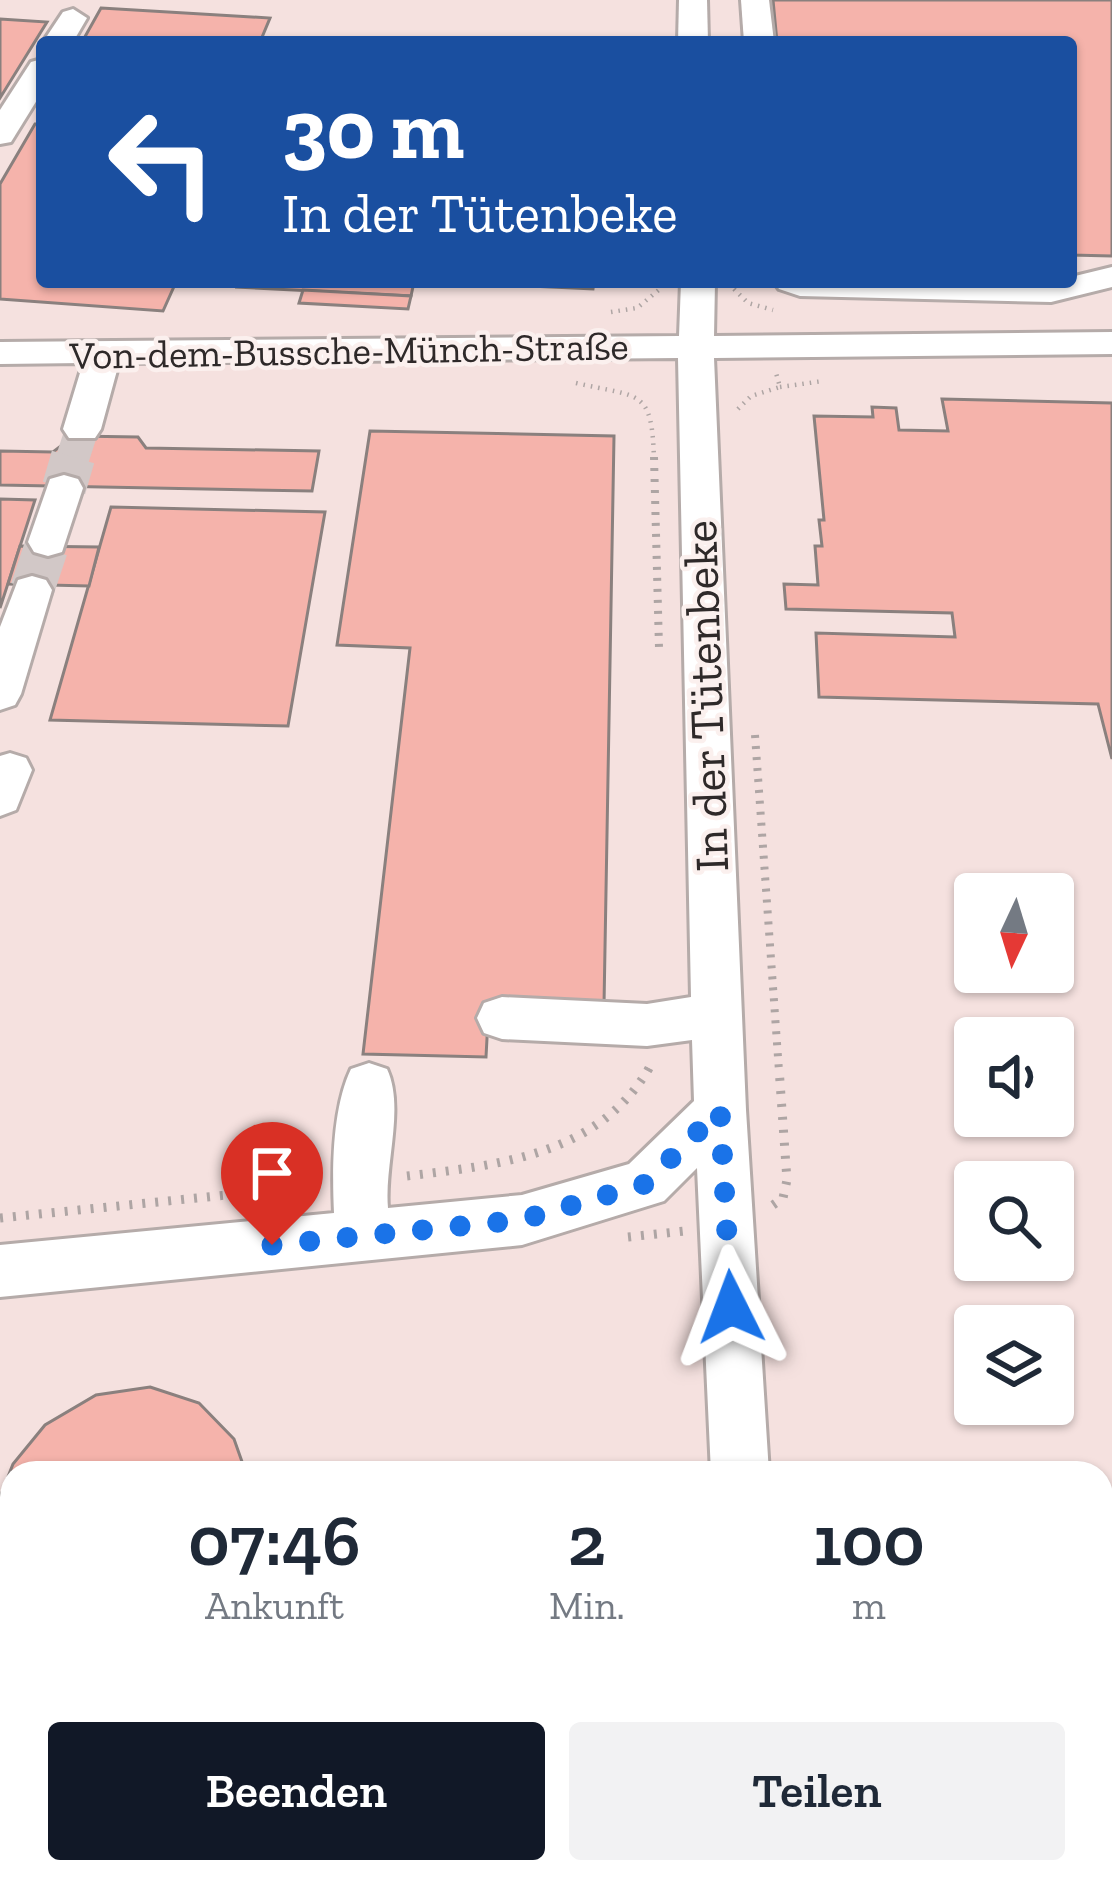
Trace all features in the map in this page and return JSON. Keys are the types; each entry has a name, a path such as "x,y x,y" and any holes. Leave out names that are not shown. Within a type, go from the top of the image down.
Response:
{"street":[{"path":"693,0 694,36"},
{"path":"755,0 758,36"},
{"path":"0,134 36,77"},
{"path":"1077,286 1112,277"},
{"name":"In der Tütenbeke","path":"698,288 695,404 720,1110 739,1461"},
{"path":"884,288 1051,292 1067,288"},
{"name":"Von-dem-Bussche-Münch-Straße","path":"0,353 1112,343"},
{"path":"82,429 104,352"},
{"path":"48,542 64,488"},
{"path":"0,694 32,590"},
{"path":"502,1018 663,1025 717,1015"},
{"path":"363,1236 359,1182 369,1085"},
{"path":"0,1271 521,1220 645,1184 720,1110"}],"path":[{"path":"557,381 608,387 638,397 653,414 659,649"},
{"path":"0,1218 508,1163 572,1141 610,1119 641,1091 663,1025"}],"shaded area":[{"path":"0,0 1112,0 1112,1461 0,1461"}],"building":[{"path":"773,0 1112,0 1112,256 1077,255 1077,36 776,36"},
{"path":"101,8 270,18 262,36 85,36"},
{"path":"0,19 47,22 36,36 0,98"},
{"path":"36,124 36,288 173,288 163,311 0,299 0,184"},
{"path":"256,288 413,288 411,296"},
{"path":"303,290 411,296 408,309 299,303"},
{"path":"942,399 1112,403 1112,759 1098,704 819,697 816,633 955,637 952,613 786,609 784,584 818,585 815,546 822,546 819,520 824,520 814,416 873,417 872,407 896,408 899,430 948,431"},
{"path":"370,431 614,436 604,1005 489,1001 486,1057 363,1054 410,648 337,645"},
{"path":"74,436 138,437 146,448 319,451 312,491 0,485 0,451 53,452"},
{"path":"0,499 35,500 0,608"},
{"path":"111,507 325,512 288,726 50,720"},
{"path":"20,546 99,547 89,586 8,584"},
{"path":"150,1387 199,1403 234,1439 242,1461 15,1461 45,1425 96,1395"}],"tunnel":[{"path":"72,460 82,429"},
{"path":"64,488 73,457"},
{"path":"32,590 48,542"}],"route":[{"path":"272,1245 521,1220 645,1184 720,1110 731,1307"}]}
